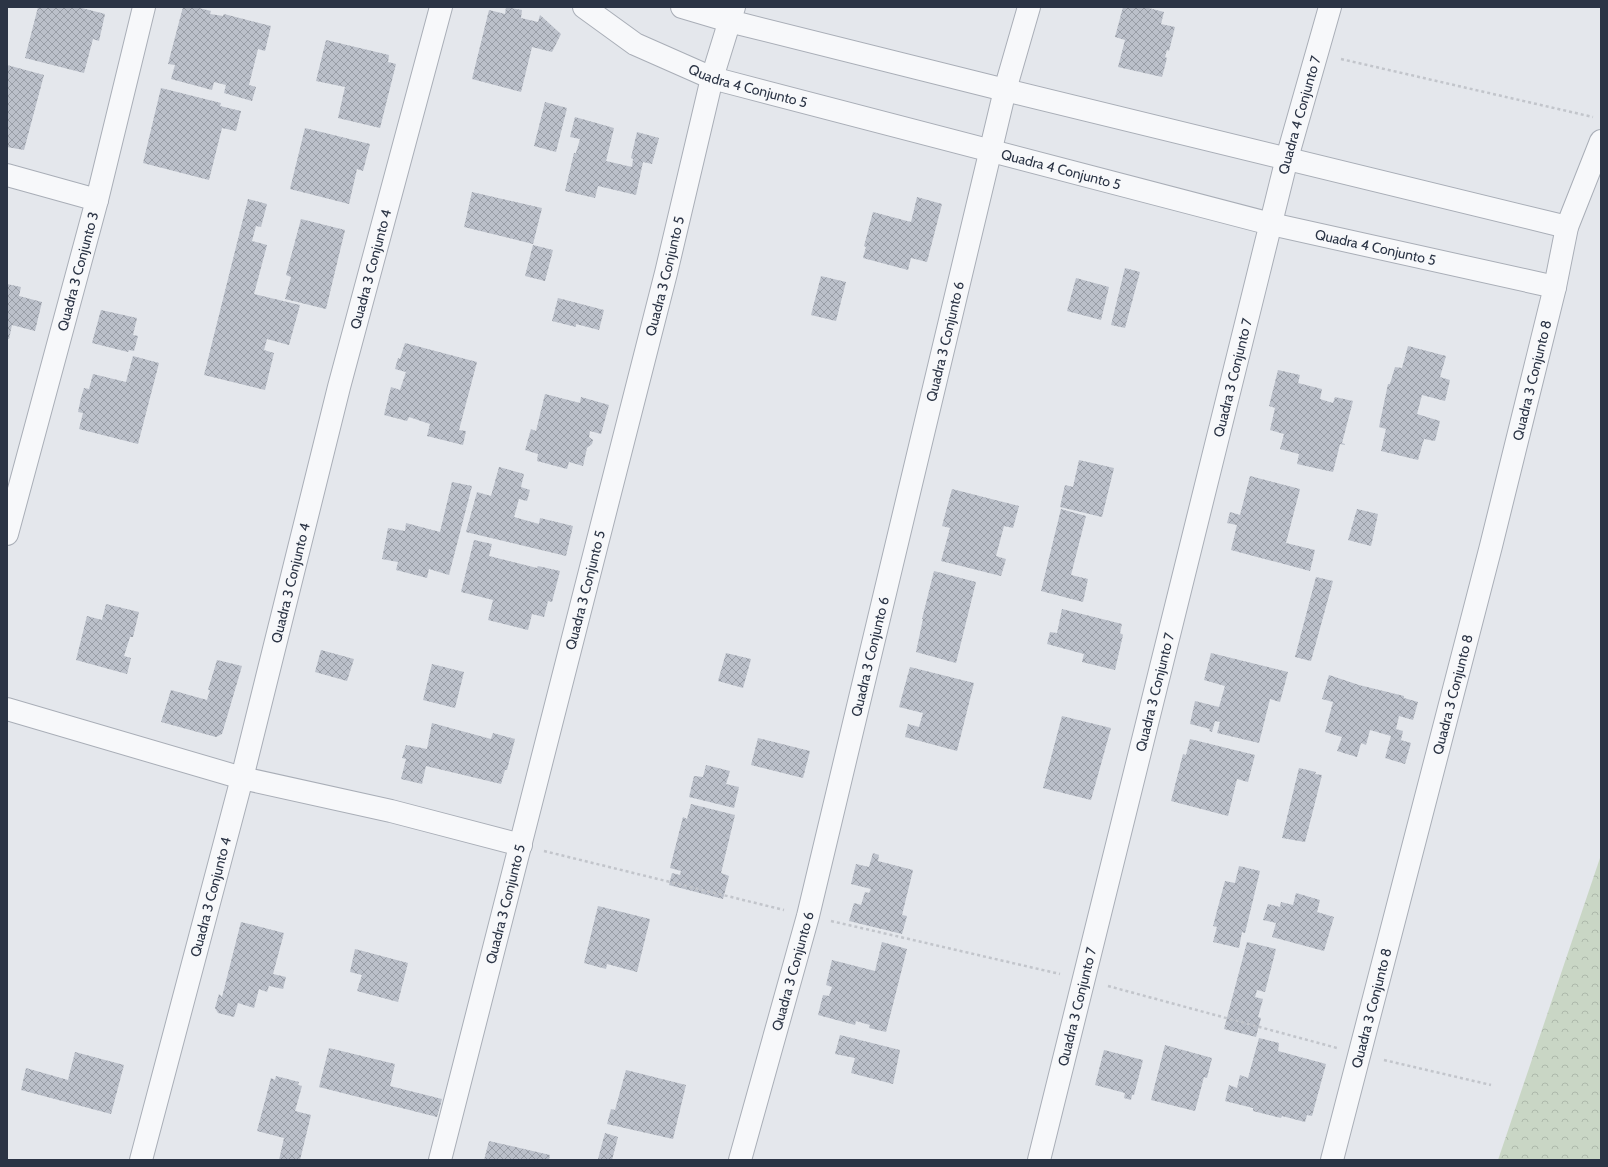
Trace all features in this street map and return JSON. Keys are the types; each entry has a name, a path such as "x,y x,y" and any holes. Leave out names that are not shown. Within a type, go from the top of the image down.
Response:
{"street":[{"name":"Quadra 3 Conjunto 3","path":"7,534 97,200 144,7"},
{"name":"Quadra 3 Conjunto 4","path":"142,1160 242,778 339,387 441,7"},
{"name":"Quadra 4 Conjunto 5","path":"584,7 635,44 712,78 1271,224 1554,287"},
{"path":"682,7 731,14 1004,90 1567,227"},
{"name":"Quadra 3 Conjunto 6","path":"740,1160 808,916 991,152 1004,90 1029,7"},
{"name":"Quadra 4 Conjunto 7","path":"1271,224 1287,158 1330,7"},
{"name":"Quadra 3 Conjunto 5","path":"440,1160 664,281 712,78 731,14"},
{"name":"Quadra 3 Conjunto 8","path":"1332,1160 1491,546 1554,287 1567,227 1601,141"},
{"path":"7,176 97,200"},
{"name":"Quadra 3 Conjunto 7","path":"1039,1160 1271,224"},
{"path":"7,709 242,778 390,811 521,845"}],"path":[{"path":"1317,54 1594,117"},
{"path":"521,845 808,916 1083,980 1360,1054 1491,1085"}],"green space":[{"path":"1601,855 1601,1160 1498,1160"}],"building":[{"path":"38,7 78,7 105,14 99,41 93,39 84,73 25,58"},
{"path":"183,7 195,7 211,11 210,14 223,16 224,14 271,26 265,51 258,49 249,85 256,87 252,101 224,93 226,85 214,82 212,90 171,79 175,65 168,64"},
{"path":"506,7 522,10 521,18 538,22 540,15 561,34 552,52 532,47 521,92 472,79 489,10 505,14"},
{"path":"1123,7 1145,7 1164,12 1161,24 1175,27 1169,51 1167,50 1165,57 1167,58 1162,77 1118,67 1125,40 1115,37"},
{"path":"326,40 389,55 388,62 396,64 380,128 338,118 345,87 316,81"},
{"path":"7,65 44,75 24,150 7,147"},
{"path":"161,88 221,103 220,106 241,111 236,131 222,128 209,180 143,163"},
{"path":"545,102 567,108 556,152 534,146"},
{"path":"575,117 614,128 606,161 632,167 633,159 631,158 637,132 659,138 652,164 643,162 636,195 598,186 595,198 565,191 574,153 576,153 580,139 570,137"},
{"path":"305,128 370,144 363,171 357,169 349,204 290,189"},
{"path":"472,192 542,208 533,244 464,227"},
{"path":"917,197 942,204 927,262 911,258 908,270 863,258 866,247 864,246 873,212 911,222"},
{"path":"248,199 267,204 261,227 256,226 252,241 267,245 254,294 300,305 289,345 267,339 264,350 274,353 265,390 204,375"},
{"path":"301,219 345,230 326,309 285,299 291,277 286,275"},
{"path":"533,245 553,250 545,281 525,276"},
{"path":"1125,268 1140,272 1125,328 1111,325"},
{"path":"821,276 846,282 836,321 811,315"},
{"path":"1076,278 1109,287 1101,320 1067,311"},
{"path":"7,284 21,287 19,296 42,302 35,331 12,325 9,339 7,339"},
{"path":"558,298 604,310 599,330 576,324 576,327 552,321"},
{"path":"101,310 137,318 133,335 138,336 134,351 129,350 128,352 92,343"},
{"path":"405,343 477,362 459,430 466,431 463,445 427,436 430,424 409,417 407,421 384,415 391,387 400,390 406,372 395,369"},
{"path":"1408,346 1446,356 1440,377 1450,380 1445,401 1422,395 1417,414 1440,421 1435,441 1424,439 1418,460 1381,451 1386,429 1379,427 1388,384 1390,384 1395,367 1402,368"},
{"path":"133,356 159,363 138,444 79,429 83,413 78,412 81,398 84,388 89,389 93,374 126,382"},
{"path":"1278,370 1300,375 1298,383 1322,389 1320,399 1333,403 1335,397 1353,401 1342,443 1345,445 1340,444 1333,472 1297,464 1299,454 1280,449 1284,434 1270,430 1275,408 1269,406"},
{"path":"545,394 580,403 581,397 609,405 601,434 590,431 589,437 593,440 592,444 587,448 583,466 569,462 567,469 537,461 538,454 525,450 531,429 536,431"},
{"path":"1079,460 1114,468 1102,517 1060,507 1065,485 1073,487"},
{"path":"499,467 524,474 521,487 530,490 527,501 519,499 514,517 539,524 540,518 573,526 566,556 466,532 477,492 491,496"},
{"path":"1250,476 1300,489 1286,543 1315,550 1310,571 1231,550 1237,525 1227,523 1230,512 1240,515"},
{"path":"452,482 472,486 449,575 429,569 427,578 396,570 398,562 382,559 388,528 405,531 406,523 440,532"},
{"path":"952,489 1019,506 1013,528 1004,526 996,556 1006,559 1001,576 941,561 950,528 942,526"},
{"path":"1061,509 1086,516 1071,575 1088,579 1083,602 1041,591"},
{"path":"1357,509 1378,514 1371,546 1348,540"},
{"path":"474,540 492,544 489,556 537,568 538,566 560,571 552,602 548,601 544,617 532,614 528,630 488,620 493,600 461,592"},
{"path":"934,571 976,582 956,663 916,652 922,619"},
{"path":"1316,577 1333,581 1311,661 1295,657"},
{"path":"106,604 139,612 133,637 130,637 124,656 131,658 127,674 76,660 87,616 102,620"},
{"path":"1062,609 1122,624 1120,633 1123,635 1115,670 1082,662 1084,654 1047,644 1050,632 1057,633"},
{"path":"321,650 354,659 347,681 315,672"},
{"path":"726,653 751,659 743,688 718,681"},
{"path":"1211,653 1288,672 1280,702 1270,699 1259,743 1217,733 1220,722 1215,721 1212,732 1209,731 1210,729 1190,724 1195,701 1219,707 1225,686 1204,680"},
{"path":"217,660 242,666 222,734 216,737 161,722 171,690 207,700 210,690 208,690"},
{"path":"432,664 464,672 455,708 423,700"},
{"path":"910,667 974,683 957,751 905,737 908,724 919,727 923,713 899,707"},
{"path":"1329,675 1359,685 1404,696 1404,698 1418,702 1413,720 1399,716 1396,729 1403,731 1401,740 1411,743 1405,764 1385,758 1391,736 1370,730 1366,745 1361,743 1357,757 1337,751 1342,737 1325,732 1333,702 1322,699"},
{"path":"1062,716 1111,728 1091,800 1043,788"},
{"path":"432,723 491,739 493,733 515,739 507,770 505,770 501,784 426,766 422,784 401,779 406,759 402,758 406,745 427,749"},
{"path":"758,738 810,751 803,778 751,765"},
{"path":"1190,739 1255,755 1248,782 1237,779 1228,816 1171,801 1183,754 1186,755"},
{"path":"706,765 730,771 726,784 739,787 734,808 689,797 694,776 703,777"},
{"path":"1299,768 1322,775 1305,842 1282,838"},
{"path":"691,804 735,815 721,873 729,876 723,899 669,885 672,873 680,875 681,871 670,868 683,817 687,819"},
{"path":"873,853 879,855 878,861 913,870 902,915 907,916 902,934 849,921 854,903 861,905 865,892 869,893 871,889 851,884 856,864 869,867"},
{"path":"1239,866 1260,871 1245,933 1242,932 1239,948 1213,942 1217,927 1213,926 1225,881 1235,883"},
{"path":"1296,893 1320,900 1317,912 1334,917 1324,951 1272,937 1276,923 1263,920 1268,904 1280,907 1281,902 1293,905"},
{"path":"598,906 650,919 637,972 607,964 606,969 584,963"},
{"path":"241,922 284,933 273,974 286,977 283,989 269,986 267,992 259,989 254,1008 238,1003 234,1017 218,1013 215,1008 219,994 222,997"},
{"path":"882,942 907,949 886,1032 869,1028 870,1025 856,1021 855,1025 818,1015 823,995 829,996 832,987 826,985 832,960 875,971"},
{"path":"1247,942 1276,949 1265,992 1257,990 1255,997 1263,999 1258,1017 1261,1018 1256,1037 1224,1029"},
{"path":"355,949 408,963 398,1002 357,991 362,975 350,972"},
{"path":"840,1035 900,1050 893,1084 851,1073 855,1058 835,1054"},
{"path":"1259,1038 1279,1043 1278,1051 1326,1064 1312,1116 1307,1115 1305,1122 1253,1111 1253,1108 1225,1101 1229,1085 1237,1088 1240,1075 1248,1078"},
{"path":"1165,1045 1212,1058 1207,1078 1204,1077 1195,1111 1151,1100"},
{"path":"329,1048 395,1064 390,1086 442,1099 437,1117 319,1087"},
{"path":"1104,1050 1143,1060 1134,1095 1132,1095 1131,1100 1124,1098 1125,1093 1095,1085"},
{"path":"75,1052 124,1065 111,1114 21,1090 26,1068 68,1080"},
{"path":"626,1070 686,1085 673,1139 607,1124 611,1109 615,1110"},
{"path":"276,1076 299,1082 298,1085 302,1086 295,1111 311,1115 300,1160 279,1160 284,1138 257,1131 271,1078 275,1080"},
{"path":"605,1133 618,1137 612,1160 598,1159"},
{"path":"489,1141 550,1155 549,1160 484,1160"}]}
